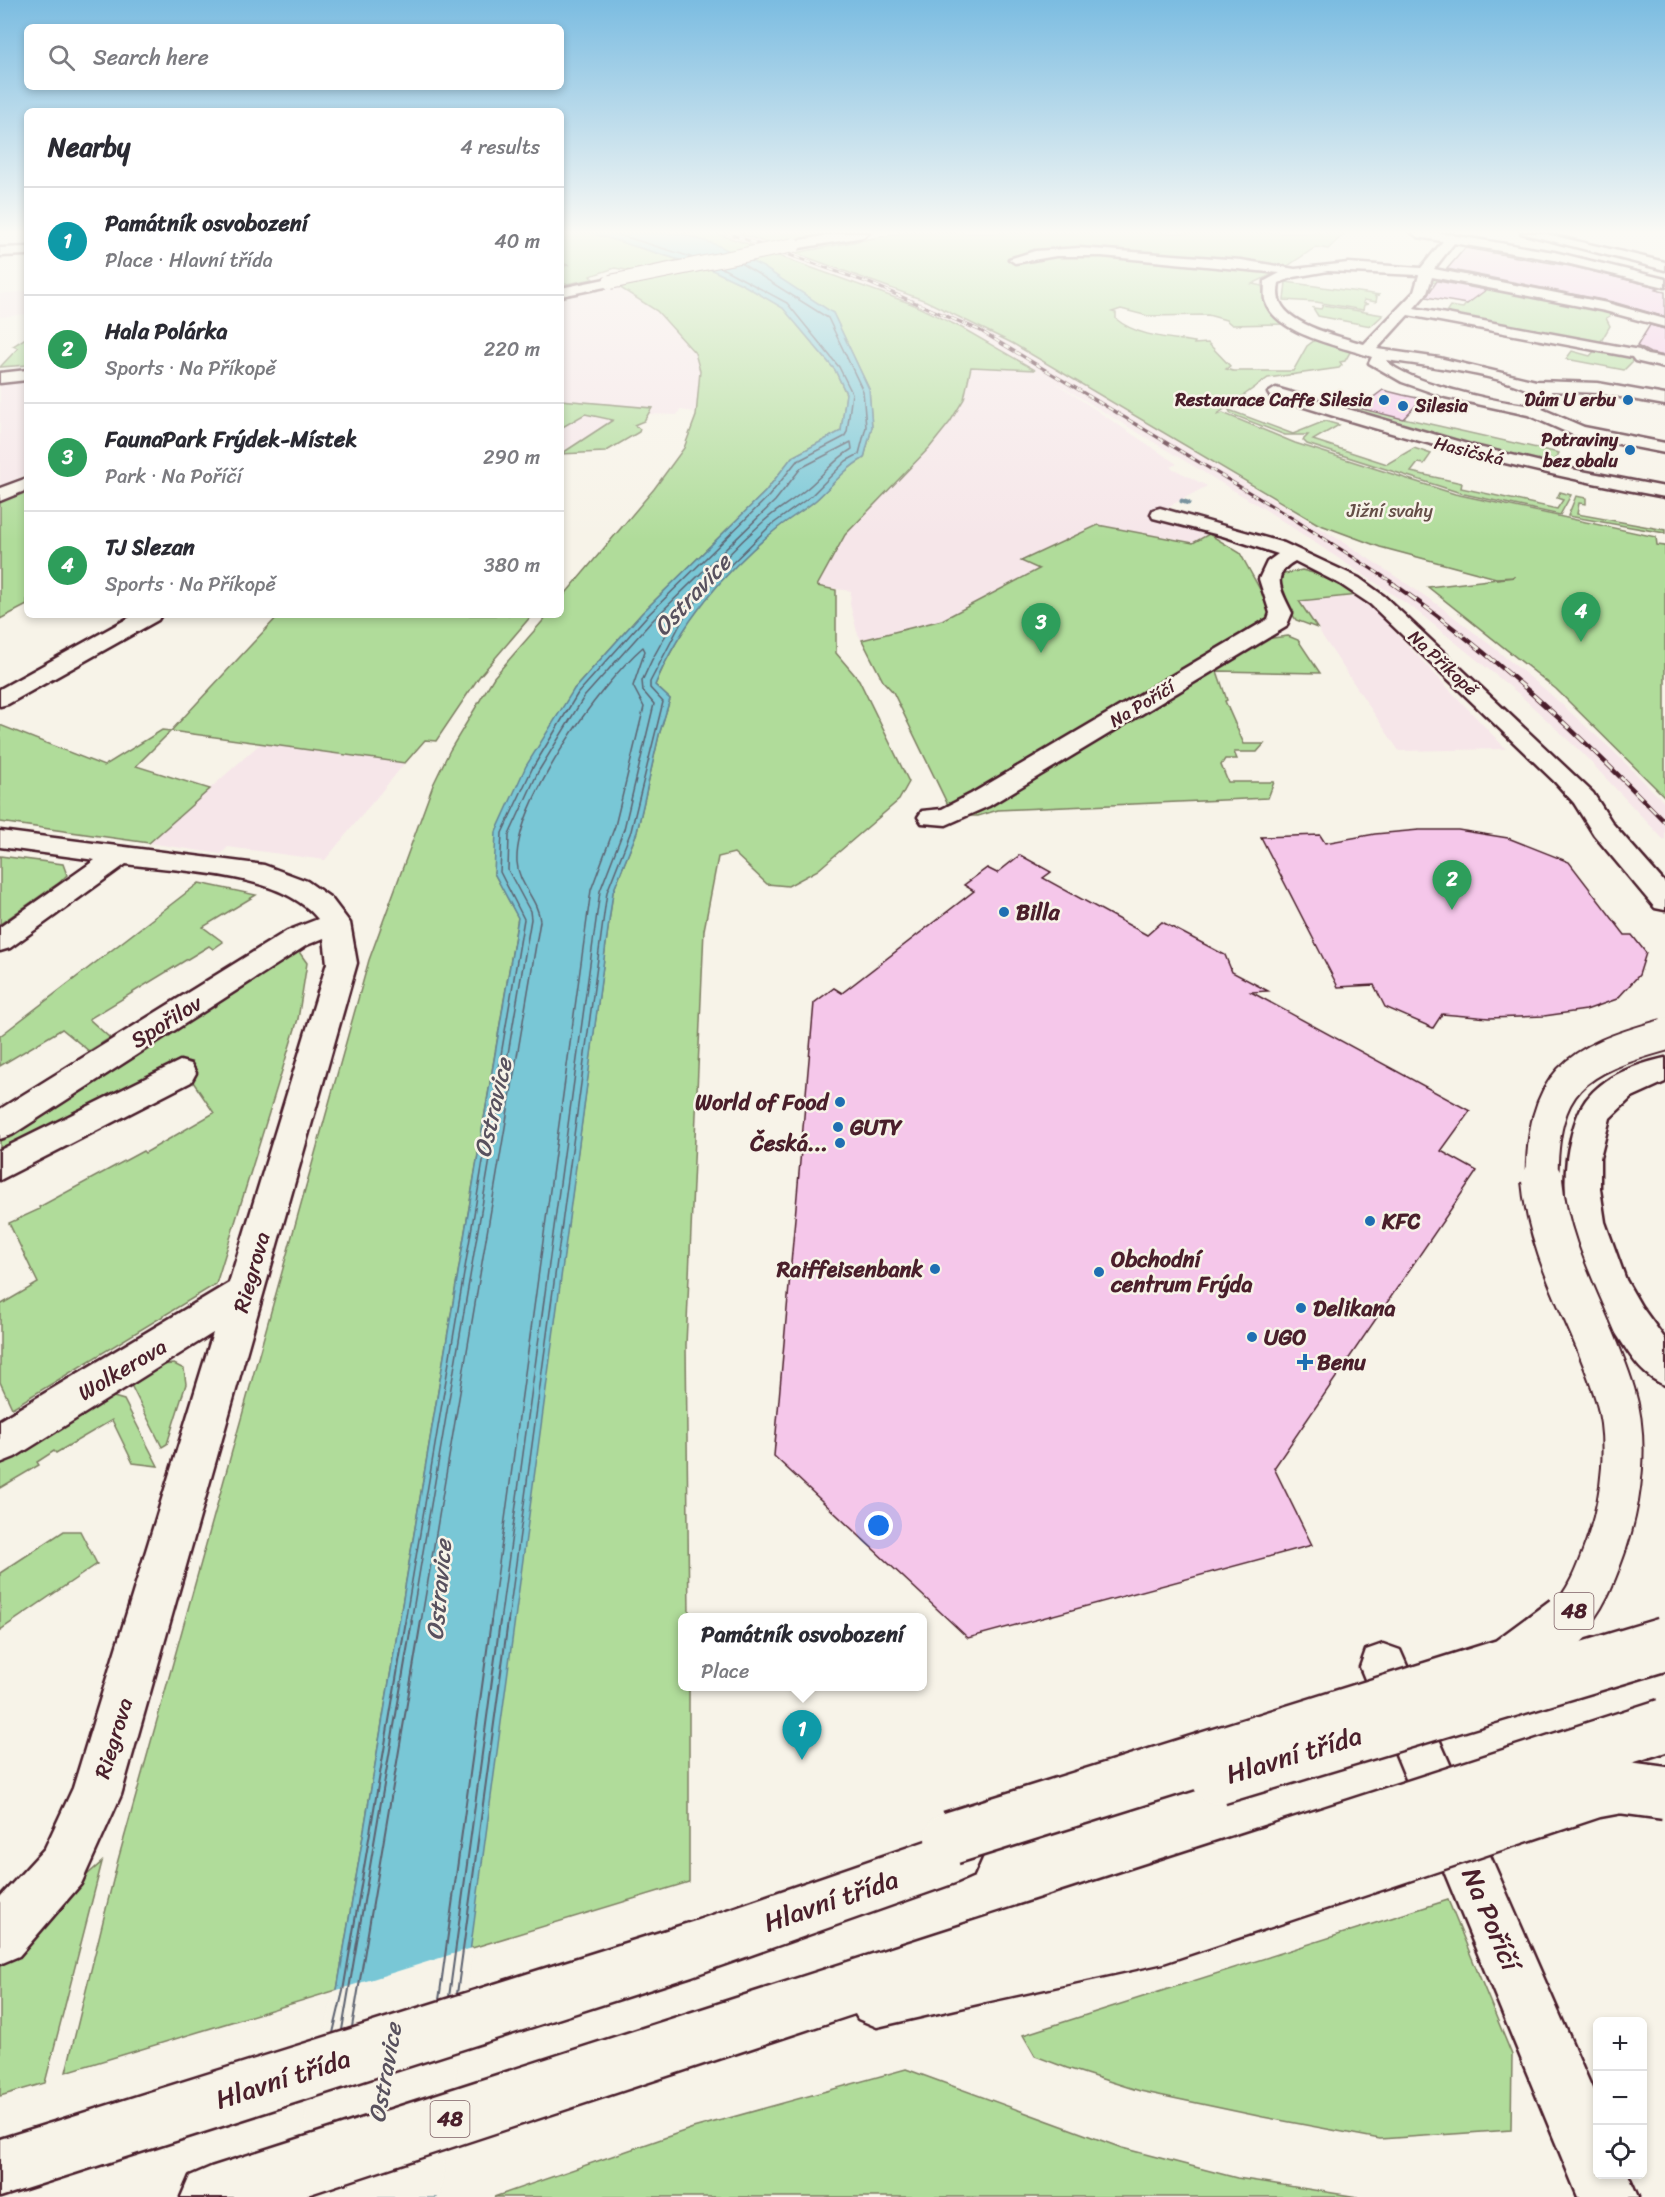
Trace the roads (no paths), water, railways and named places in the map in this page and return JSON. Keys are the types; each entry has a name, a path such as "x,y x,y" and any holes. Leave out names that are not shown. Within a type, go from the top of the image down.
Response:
{"street":[{"path":"1326,336 1374,352 1450,365 1534,386 1598,388 1625,381 1665,400"},
{"path":"1374,352 1386,336"},
{"path":"1541,336 1639,354 1640,358 1665,363"},
{"path":"1374,352 1377,363 1386,370 1486,403 1531,410 1578,430 1665,448"},
{"path":"1625,381 1640,358"},
{"path":"0,378 24,375"},
{"path":"1531,410 1545,398 1544,393 1534,386"},
{"name":"Hasičská","path":"1276,393 1483,455 1665,492"},
{"path":"0,495 24,484"},
{"name":"Na Příkopě","path":"1160,514 1239,535 1292,554 1343,576 1385,608 1564,777 1584,799 1603,829 1665,901"},
{"name":"Na Poříčí","path":"931,817 946,817 980,800 1278,622 1281,613 1268,585 1269,572 1275,562 1292,554"},
{"path":"0,699 145,618"},
{"name":"Riegrova","path":"0,839 264,874 297,887 322,903 336,923 341,942 342,963 96,1795 63,1866 0,1937"},
{"path":"0,941 119,856"},
{"name":"Spořilov","path":"0,1126 297,938 336,923"},
{"name":"48","path":"953,1847 1508,1664 1568,1621 1588,1592 1613,1529 1621,1486 1621,1455 1617,1401 1581,1306 1556,1250 1547,1217 1542,1148 1555,1099 1578,1069 1625,1046 1662,1062"},
{"name":"48","path":"1662,1062 1623,1084 1598,1109 1584,1143 1580,1192 1605,1279 1612,1295 1642,1342 1665,1367"},
{"path":"0,1166 180,1073"},
{"name":"Wolkerova","path":"0,1443 244,1294"},
{"name":"Hlavní třída","path":"15,2164 692,1949 953,1847 1665,1644"},
{"name":"Na Poříčí","path":"1383,1667 1593,2161"},
{"name":"48","path":"211,2197 688,2042 979,1962 1665,1725"},
{"name":"48","path":"979,1962 1156,1938 1593,1792 1620,1787 1665,1793"},
{"name":"Na Poříčí","path":"1600,2179 1608,2197"}],"water":[{"name":"Ostravice","path":"806,336 844,336 869,389 872,427 864,458 845,472 816,500 780,526 722,581 677,641 655,685 670,699 659,735 637,832 613,892 437,2197 290,2197 337,1990 518,918 494,873 496,832 526,766 574,689 642,613 765,492 792,457 841,431 846,393 835,370"}],"waterway":[{"path":"1182,501 1188,503"}],"railway":[{"path":"988,336 1292,518 1395,584"},
{"path":"1392,583 1500,666 1568,726 1665,822"}],"place":[{"name":"Restaurace Caffe Silesia","path":"1384,400"},
{"name":"Dům U erbu","path":"1628,400"},
{"name":"Silesia","path":"1403,406"},
{"name":"Potraviny bez obalu","path":"1630,450"},
{"name":"TJ Slezan","path":"1581,642"},
{"name":"FaunaPark Frýdek-Místek","path":"1041,653"},
{"name":"Hala Polárka","path":"1452,910"},
{"name":"Billa","path":"1004,912"},
{"name":"World of Food","path":"840,1102"},
{"name":"GUTY","path":"838,1127"},
{"name":"Česká...","path":"840,1143"},
{"name":"KFC","path":"1370,1221"},
{"name":"Raiffeisenbank","path":"935,1269"},
{"name":"Obchodní centrum Frýda","path":"1099,1272"},
{"name":"Delikana","path":"1301,1308"},
{"name":"UGO","path":"1252,1337"},
{"name":"Benu","path":"1305,1362"},
{"name":"Památník osvobození","path":"802,1760"}],"park label":[{"name":"Jižní svahy","path":"1390,511"}]}
